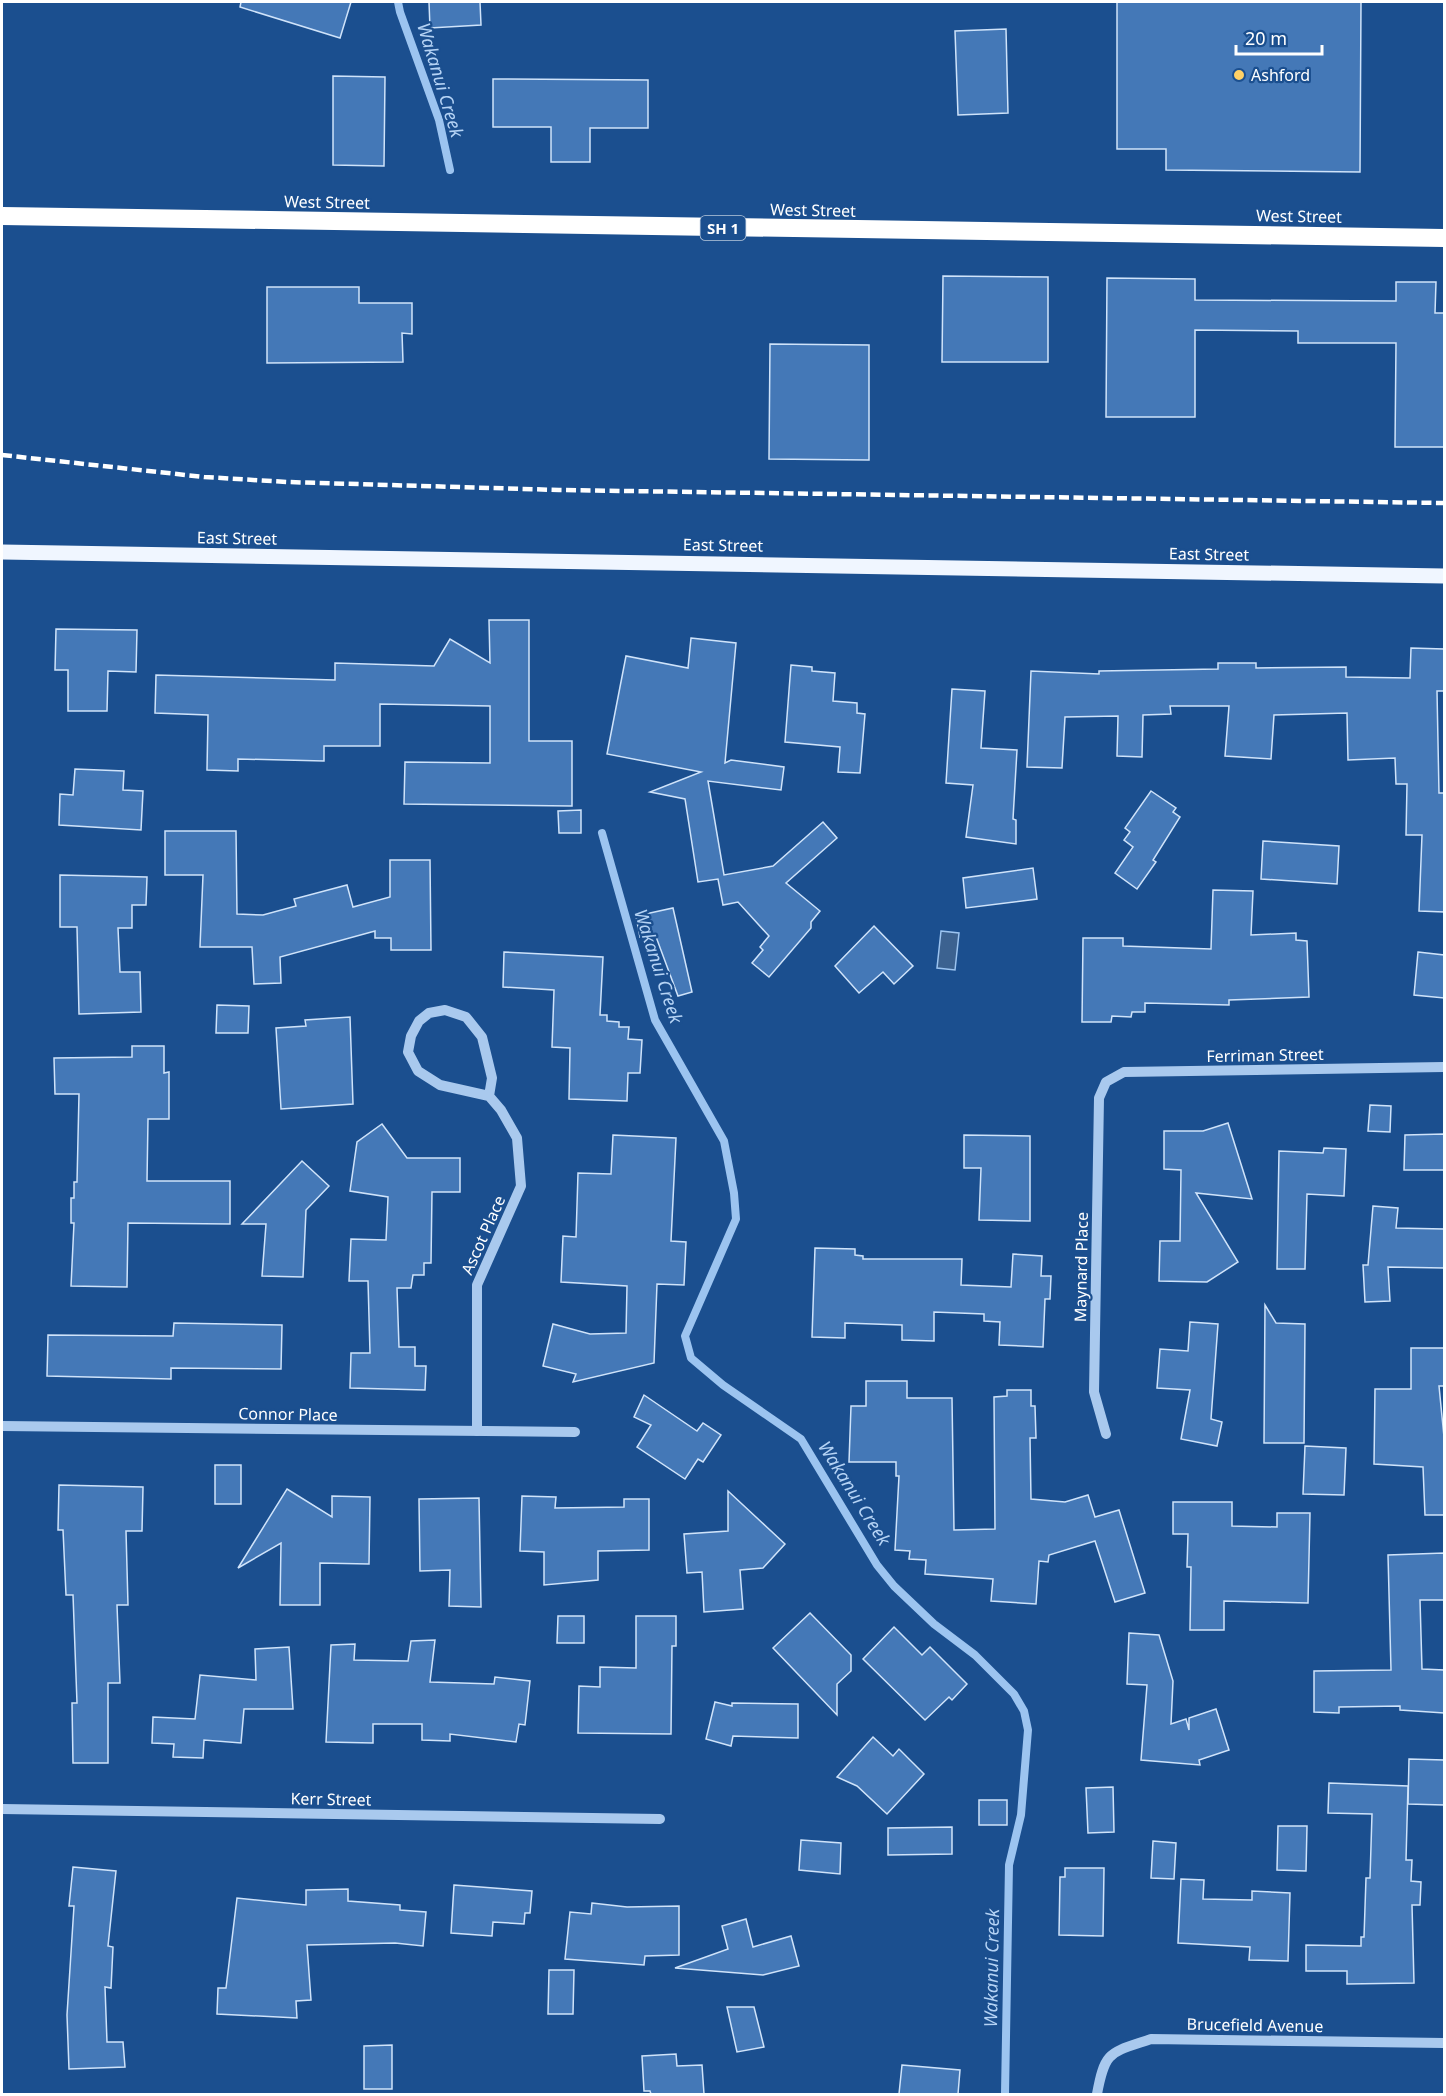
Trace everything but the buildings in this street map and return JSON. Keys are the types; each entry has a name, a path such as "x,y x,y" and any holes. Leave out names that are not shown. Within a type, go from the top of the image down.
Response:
{"highway":[{"name":"West Street","path":"2,216 1444,238"}],"main road":[{"name":"East Street","path":"2,552 1444,576"}],"street":[{"path":"445,1010 466,1017 482,1037 492,1078 489,1096 441,1085 417,1071 408,1052 411,1036 419,1021 429,1013 445,1010"},
{"name":"Ferriman Street","path":"1099,1098 1106,1082 1124,1072 1444,1067"},
{"name":"Ascot Place","path":"477,1431 477,1286 521,1186 517,1138 501,1110 489,1096"},
{"name":"Maynard Place","path":"1099,1098 1094,1392 1107,1434"},
{"name":"Connor Place","path":"2,1426 575,1432"},
{"name":"Kerr Street","path":"2,1809 660,1819"},
{"name":"Brucefield Avenue","path":"1097,2094 1102,2065 1114,2052 1151,2039 1444,2043"}],"water":[{"path":"941,931 959,933 955,970 937,968"}],"waterway":[{"name":"Wakanui Creek","path":"398,2 439,120 450,170"},
{"name":"Wakanui Creek","path":"602,833 655,1020 724,1141 734,1193 736,1219 685,1336 691,1358 723,1385 801,1439 877,1565 894,1586 934,1624 975,1655 1014,1694 1024,1711 1028,1730 1021,1815 1009,1865 1005,2094"}],"railway":[{"path":"2,455 204,477 287,482 559,490 1444,503"}],"place":[{"name":"Ashford","path":"1239,75"}]}
